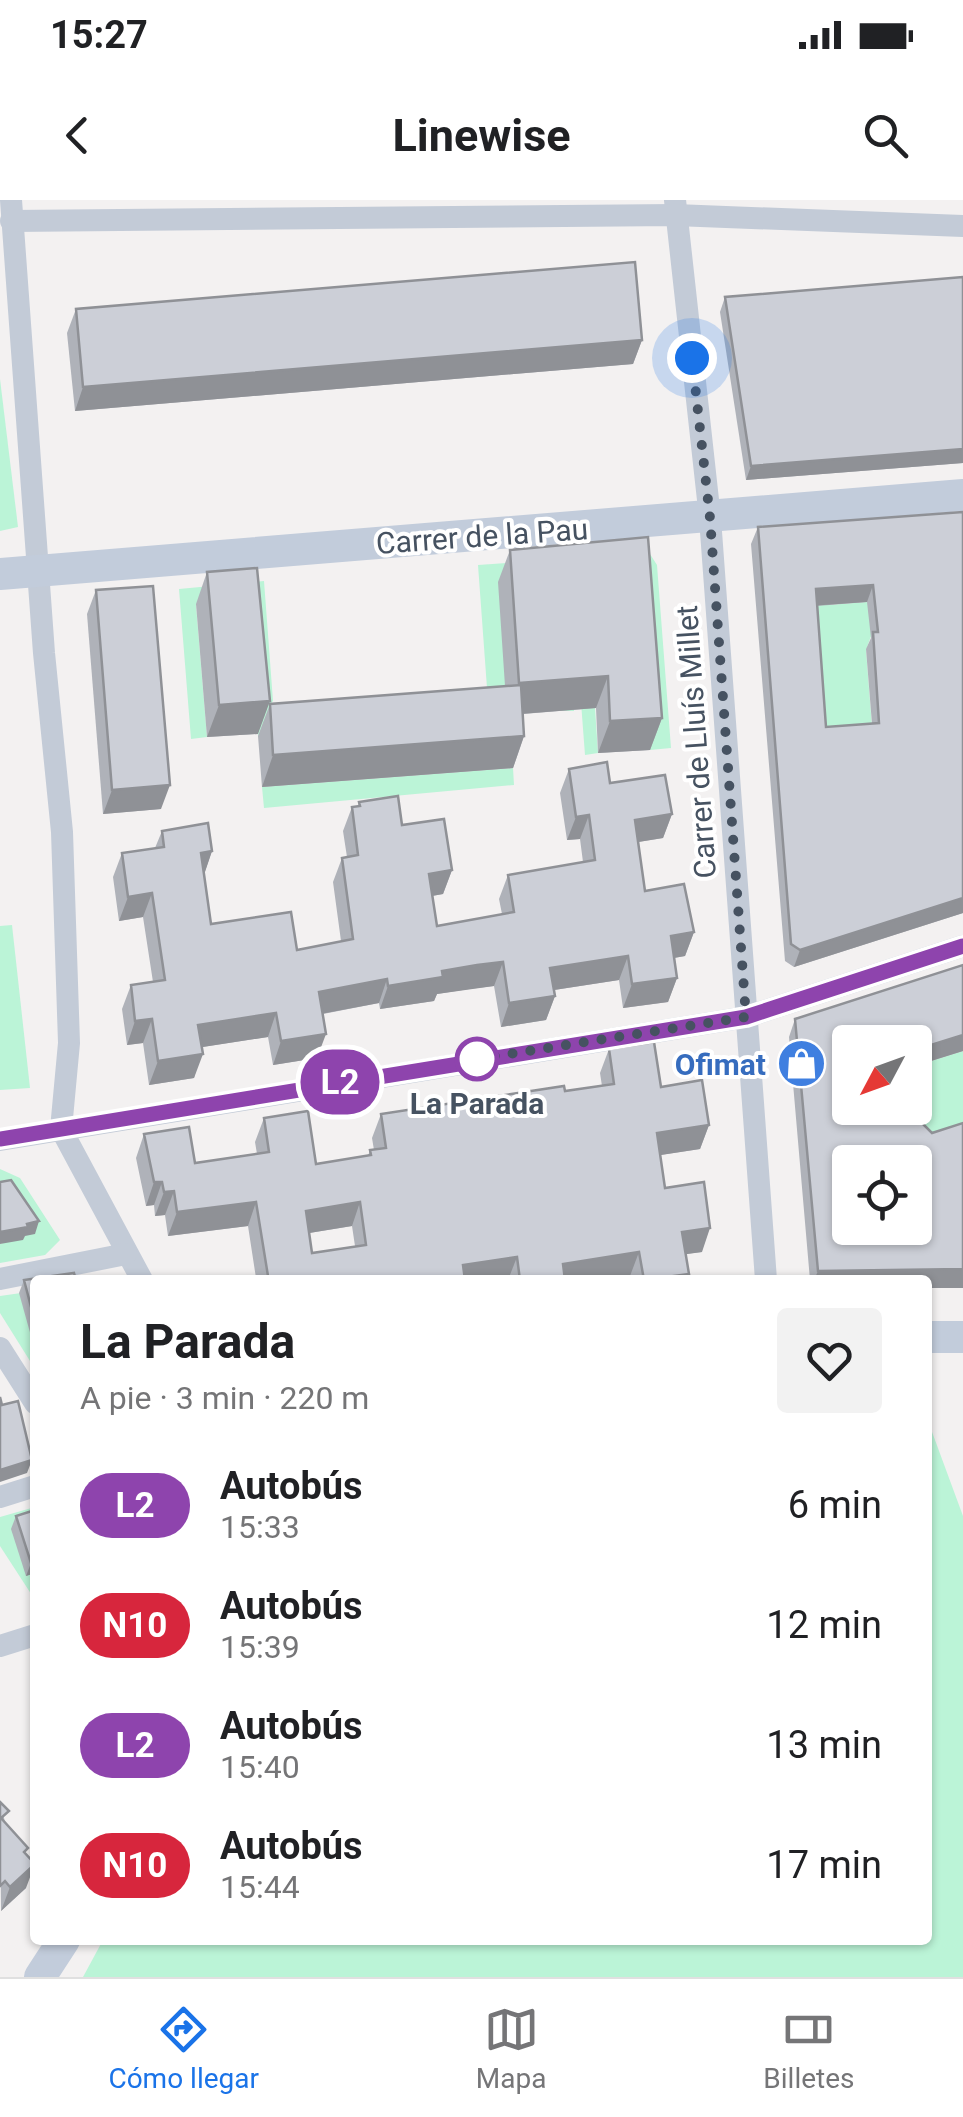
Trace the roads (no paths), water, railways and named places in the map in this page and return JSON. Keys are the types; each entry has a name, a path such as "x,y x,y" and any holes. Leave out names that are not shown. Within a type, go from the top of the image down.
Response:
{"street":[{"path":"139,1275 61,1129 69,1043 62,832 11,210 675,208 963,226"},
{"name":"Carrer de Lluís Millet","path":"675,208 710,518 766,1275"},
{"name":"Carrer de la Pau","path":"0,574 963,495"},
{"path":"0,1140 746,1017 963,946"},
{"path":"0,1279 126,1254"},
{"path":"0,1348 30,1395"},
{"path":"0,1496 30,1487"},
{"path":"0,1646 30,1637"},
{"path":"40,1977 61,1945"}],"place":[{"name":"La Parada","path":"477,1059"},
{"name":"Ofimat","path":"801,1064"}]}
